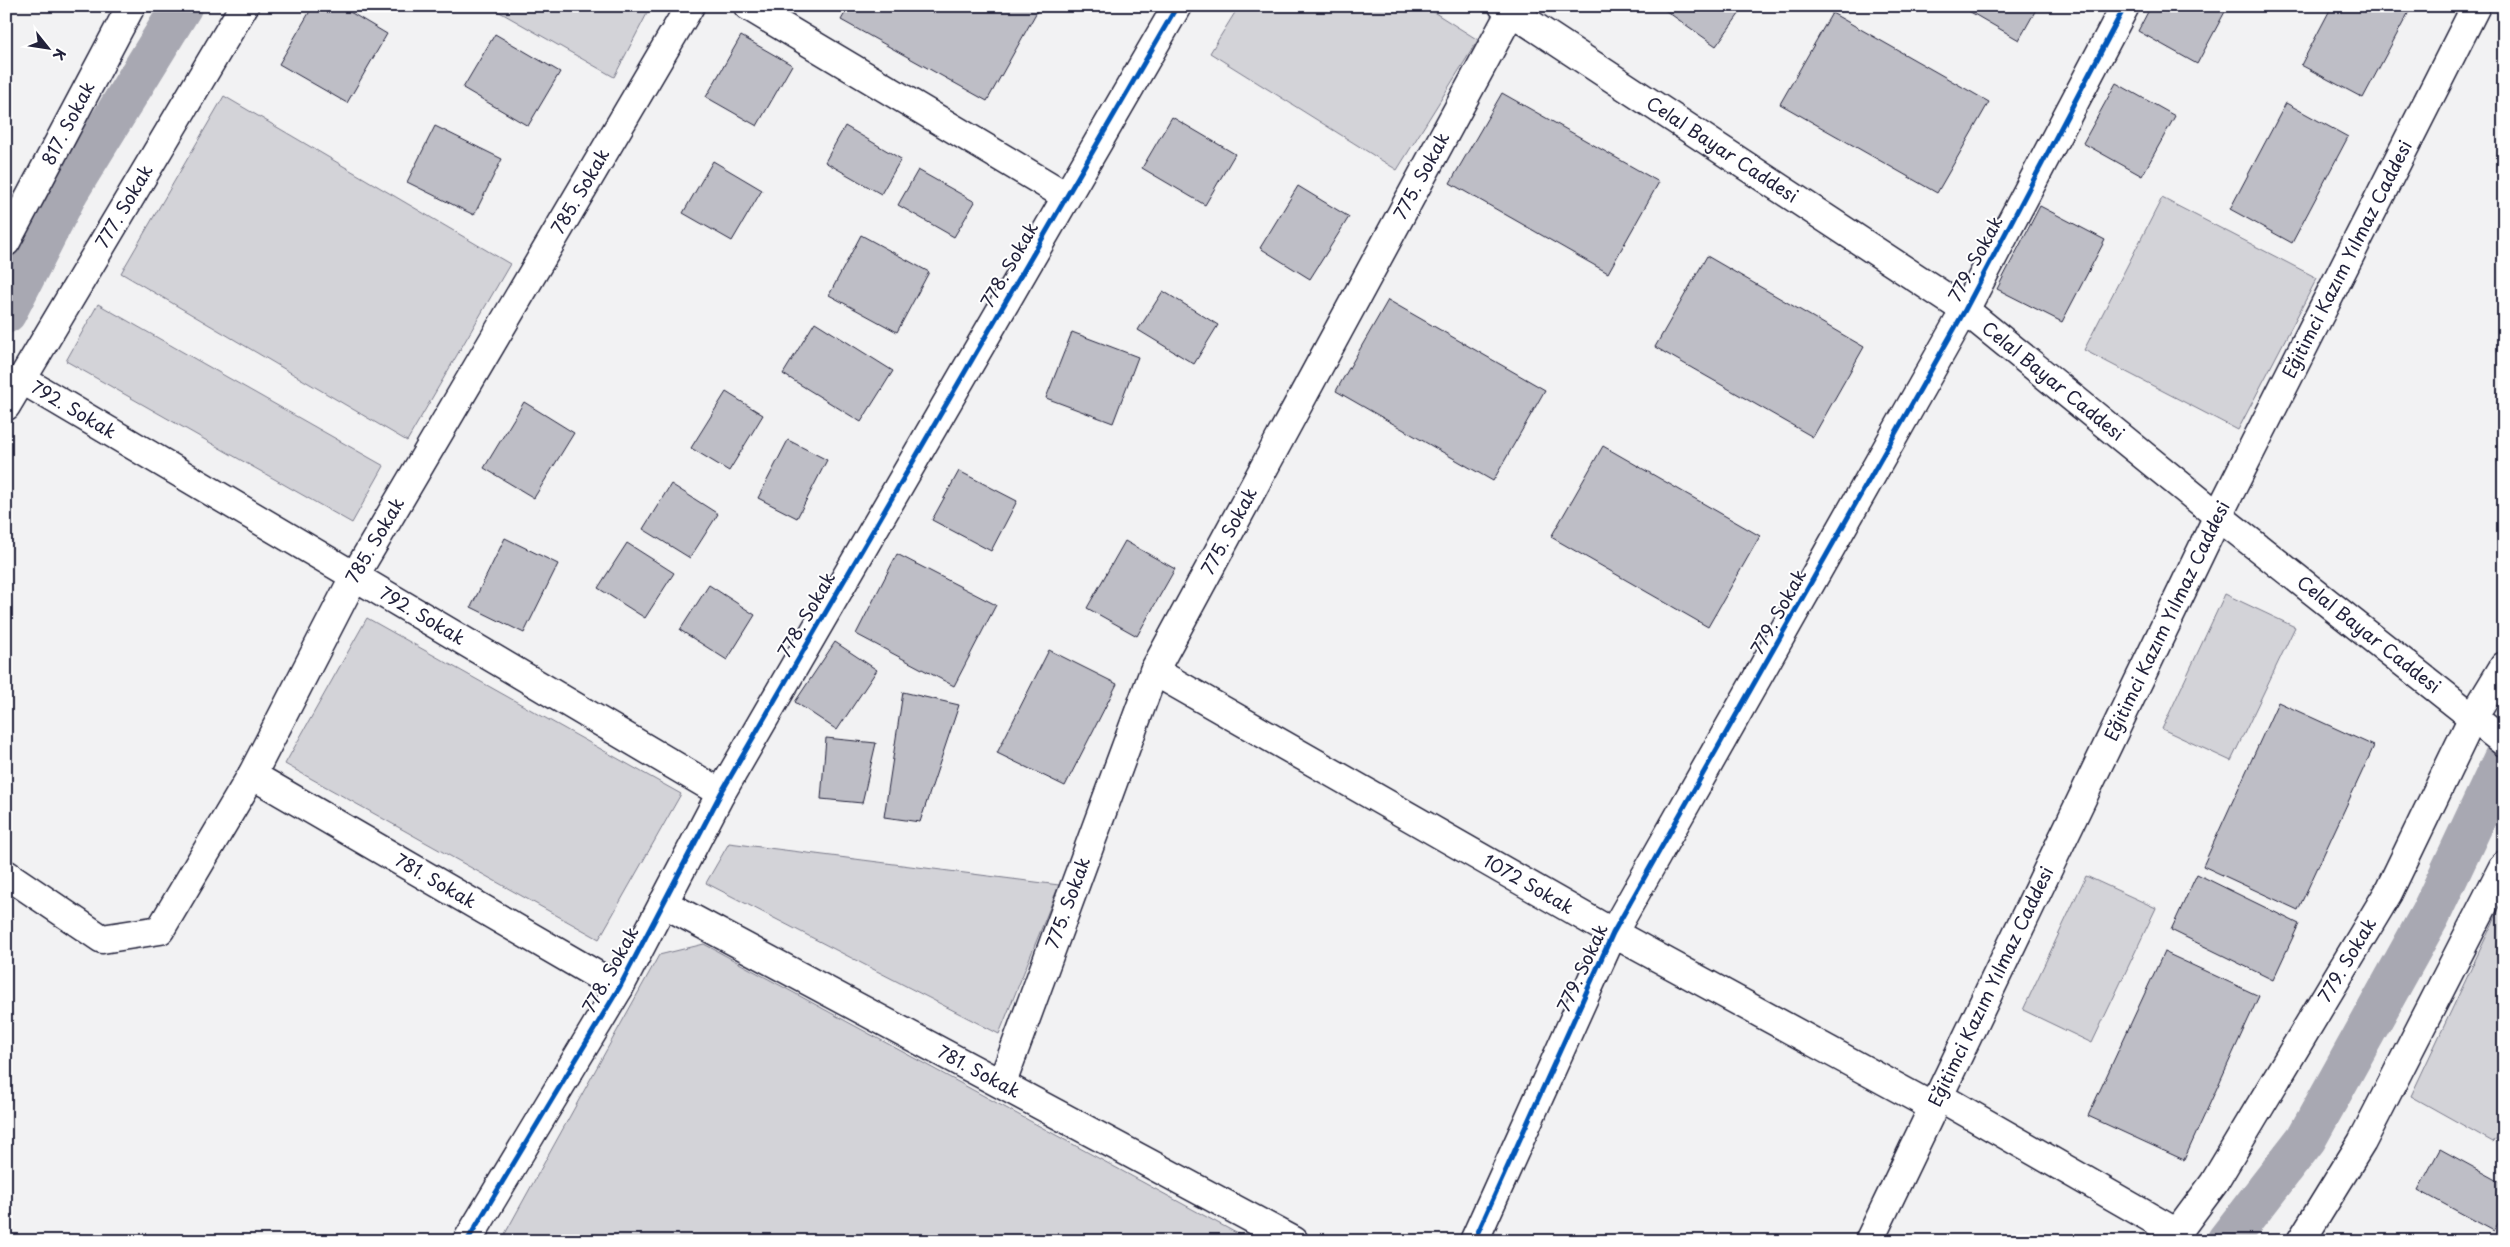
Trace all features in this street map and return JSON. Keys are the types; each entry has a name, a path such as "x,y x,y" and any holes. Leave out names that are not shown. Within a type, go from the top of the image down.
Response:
{"street":[{"name":"817. Sokak","path":"6,242 131,6"},
{"name":"777. Sokak","path":"6,406 20,379 244,6"},
{"name":"785. Sokak","path":"6,874 102,939 160,930 252,775 354,577 690,6"},
{"path":"748,6 1066,196"},
{"name":"778. Sokak","path":"467,1241 619,988 721,793 1177,6"},
{"name":"779. Sokak","path":"1474,1241 1613,933 1965,310 2125,6"},
{"name":"Eğitimci Kazım Yılmaz Caddesi","path":"1868,1241 2218,516 2476,6"},
{"name":"Celal Bayar Caddesi","path":"1509,8 1965,310 2218,516 2504,742"},
{"name":"775. Sokak","path":"1002,1083 1154,671 1509,8"},
{"name":"792. Sokak","path":"20,379 721,793"},
{"name":"779. Sokak","path":"2174,1237 2214,1183 2388,893 2473,717 2504,666"},
{"name":"1072 Sokak","path":"1154,671 1613,933 1935,1101 2174,1237"},
{"name":"781. Sokak","path":"252,775 619,988"},
{"path":"2301,1241 2362,1142 2504,865"},
{"name":"781. Sokak","path":"663,903 1294,1241"}],"shaded area":[{"path":"489,6 651,6 614,77"},
{"path":"1239,6 1424,6 1478,40 1397,170 1210,53"},
{"path":"224,96 510,264 407,441 121,273"},
{"path":"2162,198 2317,278 2238,430 2084,350"},
{"path":"98,304 384,466 352,523 66,361"},
{"path":"2225,594 2295,627 2231,761 2162,729"},
{"path":"367,618 681,794 599,939 285,764"},
{"path":"729,843 1059,885 999,1034 706,883"},
{"path":"2086,876 2156,908 2092,1043 2023,1010"},
{"path":"2504,899 2504,1130 2493,1142 2411,1096"},
{"path":"704,944 1251,1241 501,1241 659,955"}],"building":[{"path":"313,6 340,6 387,34 347,103 279,64"},
{"path":"849,6 1040,6 987,101 841,20"},
{"path":"1659,6 1745,6 1716,46"},
{"path":"1960,6 2038,6 2019,40"},
{"path":"2151,6 2228,6 2197,64 2138,31"},
{"path":"2332,6 2412,6 2363,98 2301,65"},
{"path":"1832,13 1989,102 1937,193 1780,104"},
{"path":"495,34 560,72 528,126 463,88"},
{"path":"741,36 792,65 757,126 706,97"},
{"path":"2116,83 2175,116 2142,176 2083,143"},
{"path":"1502,93 1659,182 1608,273 1450,183"},
{"path":"2286,103 2348,137 2292,243 2230,209"},
{"path":"1172,117 1235,154 1205,205 1142,168"},
{"path":"435,126 502,159 474,215 407,182"},
{"path":"845,126 901,159 881,194 825,162"},
{"path":"713,161 762,190 732,241 683,213"},
{"path":"918,170 975,202 954,237 898,205"},
{"path":"1298,186 1349,217 1310,279 1260,248"},
{"path":"2040,206 2105,240 2062,322 1997,289"},
{"path":"861,235 929,272 897,332 829,295"},
{"path":"1707,256 1864,347 1813,437 1655,347"},
{"path":"1163,291 1218,325 1194,364 1138,330"},
{"path":"1388,300 1545,390 1493,481 1336,391"},
{"path":"815,322 893,371 861,422 783,374"},
{"path":"1072,332 1138,357 1113,423 1046,398"},
{"path":"726,392 763,415 729,471 691,448"},
{"path":"524,402 574,433 534,498 484,468"},
{"path":"788,440 827,460 797,518 758,498"},
{"path":"1603,446 1760,536 1708,627 1551,537"},
{"path":"959,471 1017,501 991,551 932,520"},
{"path":"671,484 718,514 690,558 643,529"},
{"path":"505,538 558,564 524,633 471,607"},
{"path":"1125,541 1175,569 1137,636 1087,608"},
{"path":"627,543 674,573 645,618 598,588"},
{"path":"897,554 996,605 954,686 856,634"},
{"path":"709,585 755,615 727,660 680,630"},
{"path":"835,642 877,670 837,730 795,702"},
{"path":"1049,650 1117,684 1065,786 997,753"},
{"path":"903,692 959,705 920,822 884,817"},
{"path":"2278,702 2374,746 2298,910 2203,866"},
{"path":"826,738 876,743 862,803 821,799"},
{"path":"2197,874 2299,924 2273,980 2171,930"},
{"path":"2164,952 2259,996 2184,1160 2088,1116"},
{"path":"2440,1149 2504,1184 2504,1212 2494,1231 2418,1190"}],"waterway":[{"path":"6,313 69,190 182,6"},
{"path":"2227,1241 2306,1139 2430,915 2504,758"}],"cycle path":[{"path":"467,1241 619,988 721,793 1177,6"},
{"path":"1474,1241 1613,933 1965,310 2125,6"}]}
